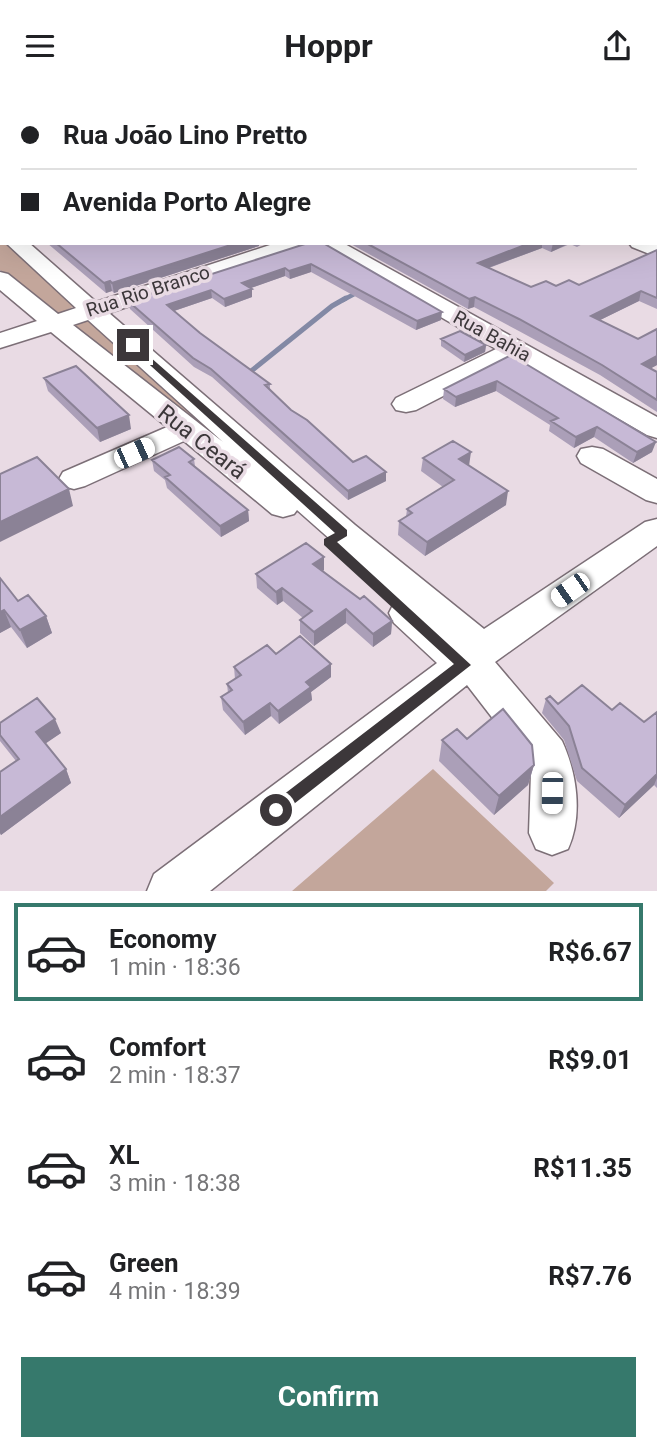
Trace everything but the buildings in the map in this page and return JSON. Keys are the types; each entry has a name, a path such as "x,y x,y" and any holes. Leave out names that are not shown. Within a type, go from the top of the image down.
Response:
{"street":[{"path":"18,245 93,309 336,538"},
{"name":"Rua Rio Branco","path":"0,341 292,245"},
{"name":"Rua Bahia","path":"331,245 657,429"},
{"name":"Rua Ceará","path":"0,279 187,429 336,538 473,658 547,755 553,773 552,833"},
{"path":"405,404 515,349"},
{"path":"74,479 187,429"},
{"path":"592,456 657,493"},
{"path":"171,891 473,658 657,530"}],"shaded area":[{"path":"0,245 10,245 75,306 58,314 41,308 0,270"},
{"path":"83,318 93,322 201,417 196,422 74,330 72,322"},
{"path":"433,769 554,883 546,891 292,891"}],"waterway":[{"path":"343,300 360,291"},
{"path":"245,376 332,306 346,298"}],"route":[{"path":"133,345 343,533 328,542 464,665 276,810"}]}
